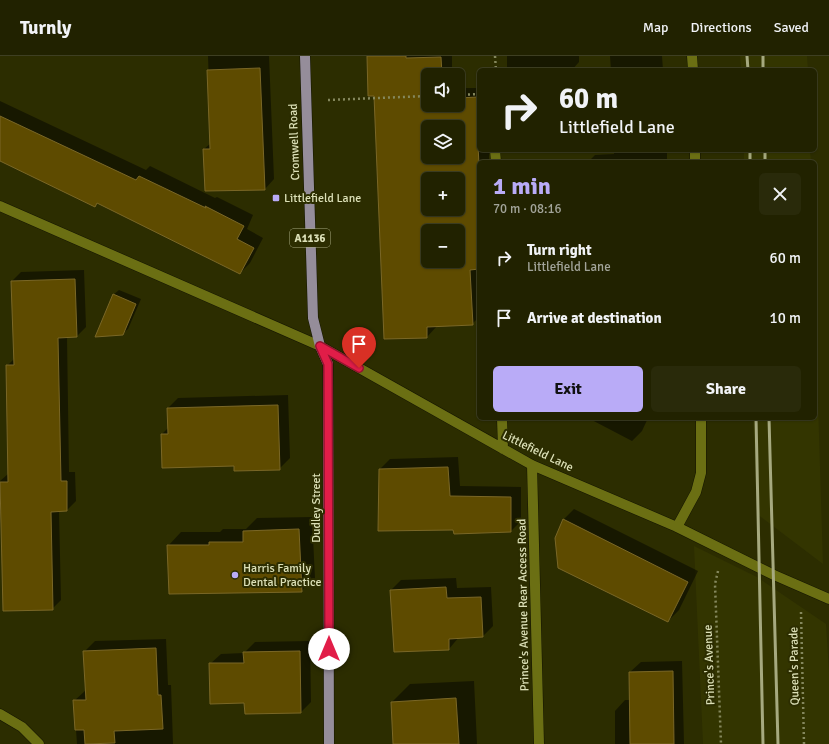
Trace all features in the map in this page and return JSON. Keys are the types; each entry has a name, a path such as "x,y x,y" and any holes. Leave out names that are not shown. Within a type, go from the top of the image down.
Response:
{"main road":[{"name":"Cromwell Road","path":"305,56 313,318 320,346"},
{"name":"Dudley Street","path":"320,346 328,364 329,744"}],"street":[{"path":"692,56 693,68"},
{"name":"Littlefield Lane","path":"0,206 320,346 532,465 677,527 760,569 829,599"},
{"path":"502,420 503,449"},
{"path":"677,527 696,492 701,473 701,420"},
{"name":"Prince's Avenue Rear Access Road","path":"532,465 539,744"},
{"path":"0,714 22,727 39,744"}],"path":[{"path":"495,56 496,68"},
{"path":"465,95 477,94"},
{"path":"306,101 421,96"},
{"name":"Prince's Avenue","path":"715,584 721,744"},
{"name":"Queen's Parade","path":"801,587 804,744"}],"shaded area":[{"path":"740,56 807,56 808,68 741,68"},
{"path":"744,152 810,152 811,160 744,160"},
{"path":"817,369 823,564 757,514 753,420 817,420"},
{"path":"694,546 757,577 826,624 829,672 829,744 703,744"}],"building":[{"path":"367,56 406,56 406,58 441,57 442,68 421,68 421,112 465,112 465,98 477,97 477,152 478,152 479,160 477,160 477,269 470,270 473,325 427,327 427,338 384,339 374,96 368,96"},
{"path":"260,68 265,190 205,191 203,149 210,149 207,70"},
{"path":"0,116 136,180 139,176 206,208 205,206 244,226 237,239 254,248 240,274 97,203 95,207 0,161"},
{"path":"75,279 77,337 58,338 61,481 67,481 67,511 51,512 53,610 3,611 0,482 8,482 6,365 14,365 11,281"},
{"path":"113,294 136,304 123,335 95,337"},
{"path":"278,405 280,470 234,471 234,466 162,468 161,434 168,434 167,408"},
{"path":"448,467 450,496 511,497 511,532 454,534 453,530 378,531 379,469"},
{"path":"563,519 688,582 668,622 558,568 555,538"},
{"path":"299,529 302,592 169,594 167,545 209,545 209,542 243,542 243,531"},
{"path":"446,587 447,598 481,597 483,637 449,639 449,650 394,652 390,590"},
{"path":"156,648 158,695 161,695 163,729 114,731 115,743 85,744 84,730 75,730 73,700 86,700 83,651"},
{"path":"300,651 301,713 245,714 244,703 210,704 209,663 244,663 243,652"},
{"path":"673,671 674,744 630,744 629,672"},
{"path":"456,698 459,744 393,744 391,702"}],"railway":[{"path":"747,56 748,68"},
{"path":"763,56 763,68"},
{"path":"750,152 750,160"},
{"path":"765,152 765,160"},
{"path":"756,420 763,744"},
{"path":"769,420 778,744"}],"place":[{"name":"Littlefield Lane","path":"276,198"},
{"name":"Harris Family Dental Practice","path":"235,575"}],"route":[{"path":"329,649 328,364 320,346 359,368"}]}
